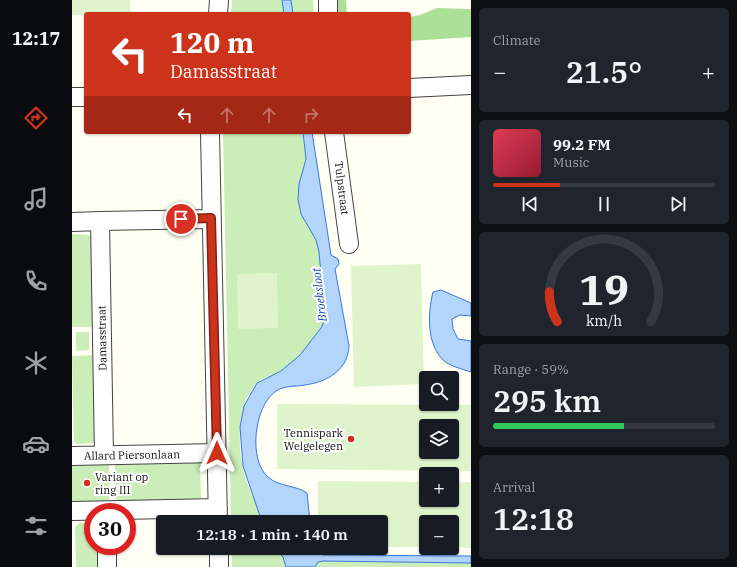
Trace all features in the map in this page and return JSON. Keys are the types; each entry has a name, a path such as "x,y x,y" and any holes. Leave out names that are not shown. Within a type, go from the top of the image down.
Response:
{"street":[{"path":"218,12 219,0"},
{"path":"328,0 328,12"},
{"path":"411,88 471,85"},
{"path":"72,97 84,97"},
{"path":"136,512 218,515 210,134"},
{"name":"Tulpstraat","path":"334,134 349,244"},
{"path":"72,222 211,218"},
{"name":"Damasstraat","path":"100,221 104,456"},
{"name":"Allard Piersonlaan","path":"72,456 217,453"},
{"path":"72,511 84,511"},
{"path":"107,555 107,567"},
{"path":"219,555 219,567"}],"green space":[{"path":"72,0 130,0 130,11 133,12 84,12 84,15 72,15"},
{"path":"232,0 282,0 284,12 231,12"},
{"path":"291,0 313,0 314,12 293,12"},
{"path":"336,0 346,0 347,12 336,12"},
{"path":"437,8 471,9 471,37 411,41 411,17 420,15"},
{"path":"223,134 303,134 306,159 299,184 298,199 301,214 316,240 319,252 325,319 307,348 295,360 275,374 262,379 253,387 247,397 241,422 240,450 244,473 260,515 231,515"},
{"path":"72,234 89,235 91,237 94,327 72,327"},
{"path":"421,264 424,371 419,371 419,384 354,387 351,266"},
{"path":"277,273 278,328 238,329 237,274"},
{"path":"76,332 89,332 89,350 76,351"},
{"path":"95,355 96,443 77,444 74,441 72,356"},
{"name":"Tennispark Welgelegen","path":"277,404 419,405 419,411 459,411 459,405 471,405 471,471 459,471 459,467 419,467 419,470 277,469"},
{"path":"109,459 110,503 84,503 84,507 72,507 72,460"},
{"path":"200,462 201,500 115,503 115,463"},
{"name":"Tennispark Welgelegen","path":"318,481 419,482 419,507 459,507 459,482 471,482 471,548 459,547 459,515 419,515 419,547 388,547 388,515 318,515"},
{"path":"79,523 84,523 84,555 98,555 99,567 76,567 75,527"},
{"path":"232,555 281,555 286,567 232,567"},
{"path":"318,562 471,563 471,567 315,567"}],"water":[{"path":"282,0 291,0 293,12 284,12"},
{"path":"303,134 312,134 331,255 338,259 339,264 335,269 349,346 345,362 335,373 321,381 280,389 269,398 263,408 256,433 258,458 262,469 268,477 277,483 303,490 307,493 309,515 260,515 243,466 240,427 244,406 257,383 281,371 300,355 321,328 325,319 319,252 316,240 301,214 298,199 299,184 306,159"},
{"path":"441,290 471,303 471,316 460,315 452,319 453,329 458,339 471,341 471,372 449,364 443,360 437,353 434,345 431,336 429,318 430,309 433,292"},
{"path":"281,555 471,556 471,563 323,561 318,562 315,567 286,567"}],"place":[{"name":"Tennispark Welgelegen","path":"351,439"},
{"name":"Variant op ring III","path":"87,483"}],"route":[{"path":"181,219 211,218 217,453"}],"water label":[{"name":"Broeksloot","path":"319,295"}]}
